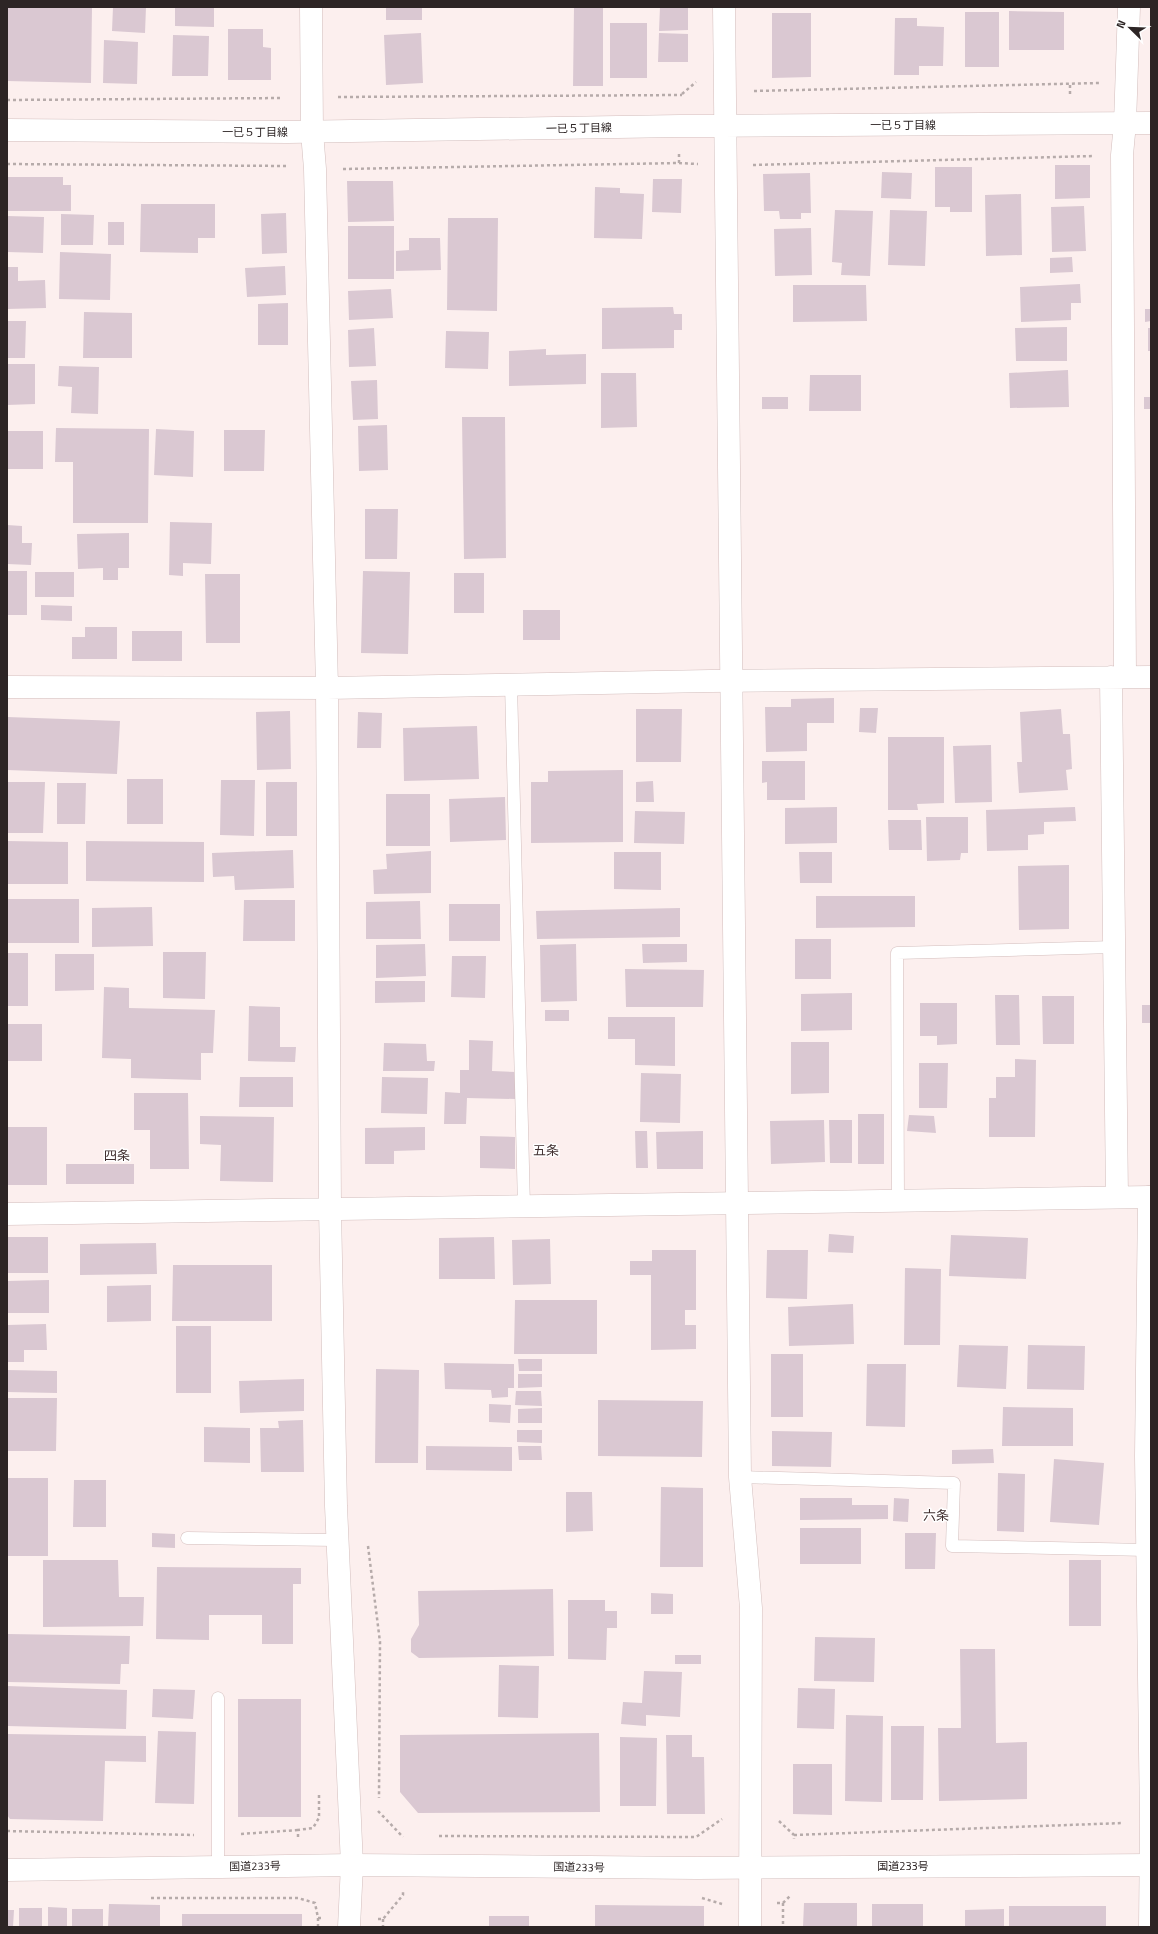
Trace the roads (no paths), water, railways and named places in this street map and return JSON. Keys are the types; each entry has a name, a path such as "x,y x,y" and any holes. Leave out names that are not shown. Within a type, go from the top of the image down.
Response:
{"main road":[{"path":"311,7 312,132 315,169 327,688 330,1209 338,1540 352,1865 349,1927"},
{"path":"724,7 733,680 736,1203 740,1477 751,1608 750,1927"},
{"path":"1117,1197 1114,947 1118,677 1122,155 1125,123 1129,7"},
{"name":"一已５丁目線","path":"7,130 312,132 680,126 1151,123"},
{"path":"7,687 327,688 733,680 1151,677"},
{"path":"7,1214 712,1205 736,1203 1150,1197 1146,1456 1151,1865 1150,1927"},
{"name":"国道233号","path":"7,1870 352,1865 751,1868 1151,1865"}],"lane":[{"path":"511,684 524,1207"},
{"path":"898,1201 897,953 1114,947"},
{"path":"740,1477 954,1483 952,1546 1147,1550"},
{"path":"187,1538 338,1540"},
{"path":"218,1698 218,1867"}],"district":[{"name":"五条","path":"546,1150"},
{"name":"四条","path":"117,1155"},
{"name":"六条","path":"936,1515"}]}
